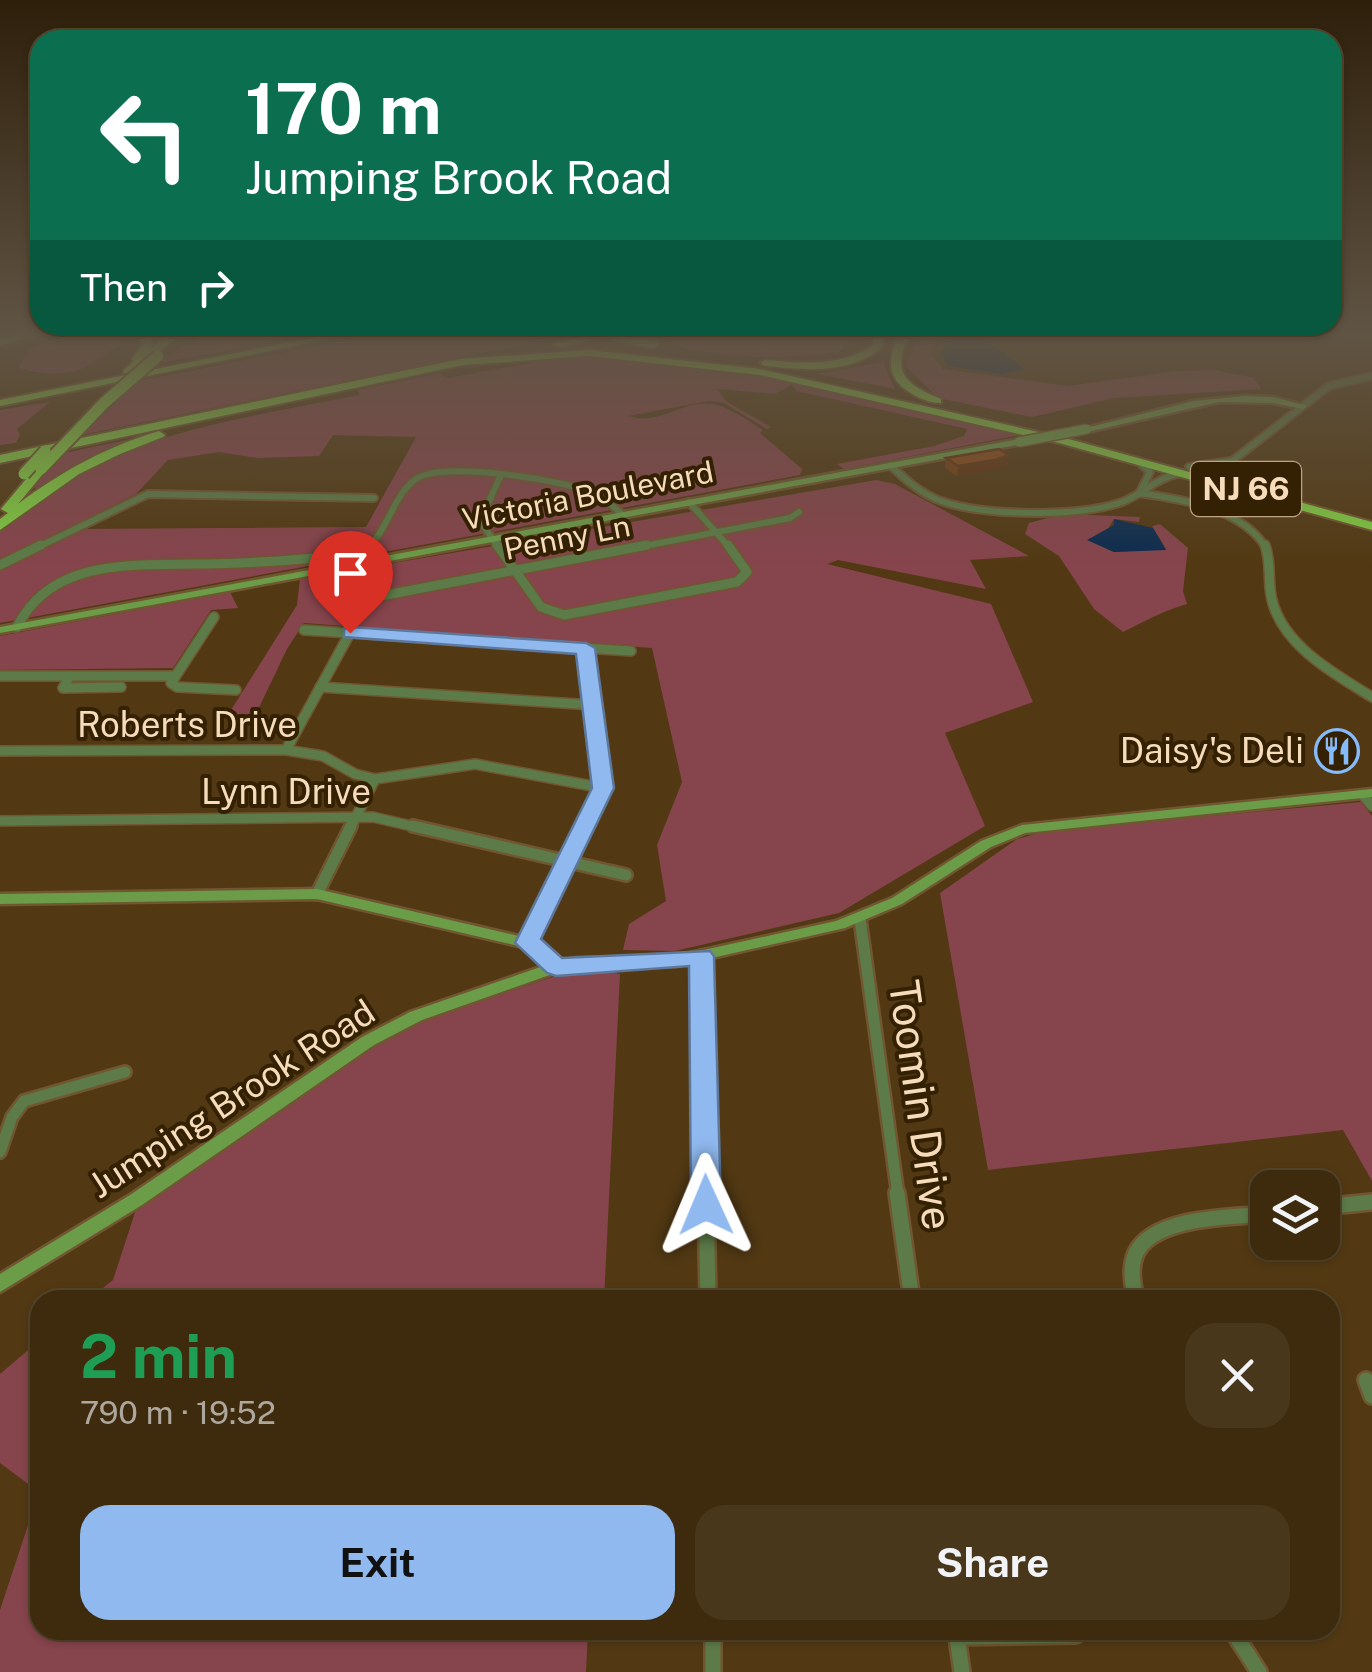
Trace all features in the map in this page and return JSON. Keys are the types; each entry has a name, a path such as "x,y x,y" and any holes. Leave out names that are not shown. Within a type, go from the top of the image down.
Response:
{"highway":[{"path":"0,500 95,409"},
{"path":"0,517 100,409"},
{"path":"0,460 234,409"},
{"path":"0,526 54,484 116,451 246,409"},
{"name":"NJ 66","path":"930,409 1245,482 1372,523"},
{"name":"NJ 66","path":"959,409 1088,435 1188,470 1372,523"},
{"path":"969,409 1088,435"}],"street":[{"name":"Victoria Boulevard","path":"0,630 1019,442 1088,435 1173,409"},
{"path":"890,466 926,494 970,507 1094,508 1121,502 1164,475 1232,460 1298,409"},
{"path":"1120,455 1150,470 1139,493"},
{"path":"1232,460 1231,472 1245,482"},
{"path":"17,627 29,608 74,575 88,570 122,565 262,562 362,550 377,542 420,476 541,479 611,499 623,515"},
{"path":"500,476 480,521 541,607 564,616 738,582 747,572 745,564 689,502"},
{"path":"1139,493 1208,508 1252,532 1268,551 1270,597 1285,627 1313,656 1371,696"},
{"path":"0,565 148,494 374,498"},
{"name":"Penny Ln","path":"344,609 365,599 717,533 790,518 799,512"},
{"path":"214,616 170,683 177,688 236,690"},
{"path":"304,630 631,651"},
{"path":"286,750 350,633"},
{"path":"527,943 603,788 586,648"},
{"path":"0,676 174,676"},
{"path":"70,676 63,688 121,687"},
{"path":"320,688 593,705"},
{"name":"Roberts Drive","path":"0,752 286,750 323,756 354,774 375,779"},
{"path":"318,894 375,779 474,764 603,788"},
{"name":"Jumping Brook Road","path":"0,1284 136,1200 368,1041 434,1009 556,967 701,956 860,918 924,886 986,844 1022,829 1369,797"},
{"name":"Lynn Drive","path":"0,821 380,818 626,875"},
{"path":"0,899 318,894 527,943 539,948 556,967"},
{"name":"Toomin Drive","path":"860,918 911,1290"},
{"path":"701,956 708,1290"},
{"path":"0,1152 20,1104 125,1072"},
{"path":"1340,1205 1372,1202"},
{"path":"1133,1290 1129,1278 1133,1253 1150,1234 1170,1226 1250,1216"},
{"path":"1366,1380 1372,1396"},
{"path":"712,1640 713,1672"},
{"path":"957,1640 962,1672"},
{"path":"1238,1640 1258,1672"}],"shaded area":[{"path":"41,409 17,429 20,435 16,443 0,445 0,410"},
{"path":"108,409 209,409 82,435"},
{"path":"286,409 666,409 628,416 651,418 679,409 726,409 763,430 760,433 802,469 800,475 0,623 0,569 74,529 366,527 416,437 333,435 319,456 258,458 219,452 168,460 136,494 0,562 0,531 37,499 78,473 168,437"},
{"path":"734,409 771,427 767,429"},
{"path":"878,409 915,409 1025,434 844,469 837,464 934,446 964,436 967,429"},
{"path":"993,409 1066,409 1032,417"},
{"path":"140,437 93,457 40,489 33,488 64,453"},
{"path":"876,480 895,484 1029,556 970,560 986,589 838,560 827,564 991,604 1033,702 945,733 985,826 839,913 675,951 623,950 629,924 666,901 657,845 682,782 652,648 304,623 254,718 226,718 297,605 300,579"},
{"path":"1063,514 1140,517 1139,522 1114,519 1106,532 1088,540 1114,552 1166,549 1152,526 1160,524 1188,548 1183,591 1187,604 1123,632 1094,609 1059,556 1025,534 1029,523"},
{"path":"230,592 238,608 211,610 173,668 0,670 0,636"},
{"path":"1361,802 1372,816 1372,1181 1343,1130 988,1170 940,893 1017,839 1047,831"},
{"path":"586,966 620,974 604,1290 100,1290 113,1280 141,1194 382,1033"},
{"path":"30,1348 30,1485 0,1463 0,1374"},
{"path":"30,1519 30,1640 588,1640 586,1672 0,1672 0,1610"}],"water":[{"path":"1114,519 1153,528 1166,550 1114,552 1087,540 1114,525"}],"building":[{"path":"999,449 1009,455 958,466 946,458"}],"place":[{"name":"Daisy's Deli","path":"1337,751"}],"route":[{"path":"350,633 586,648 603,788 527,943 539,948 556,967 576,963 639,964 701,956 706,1205"}]}
